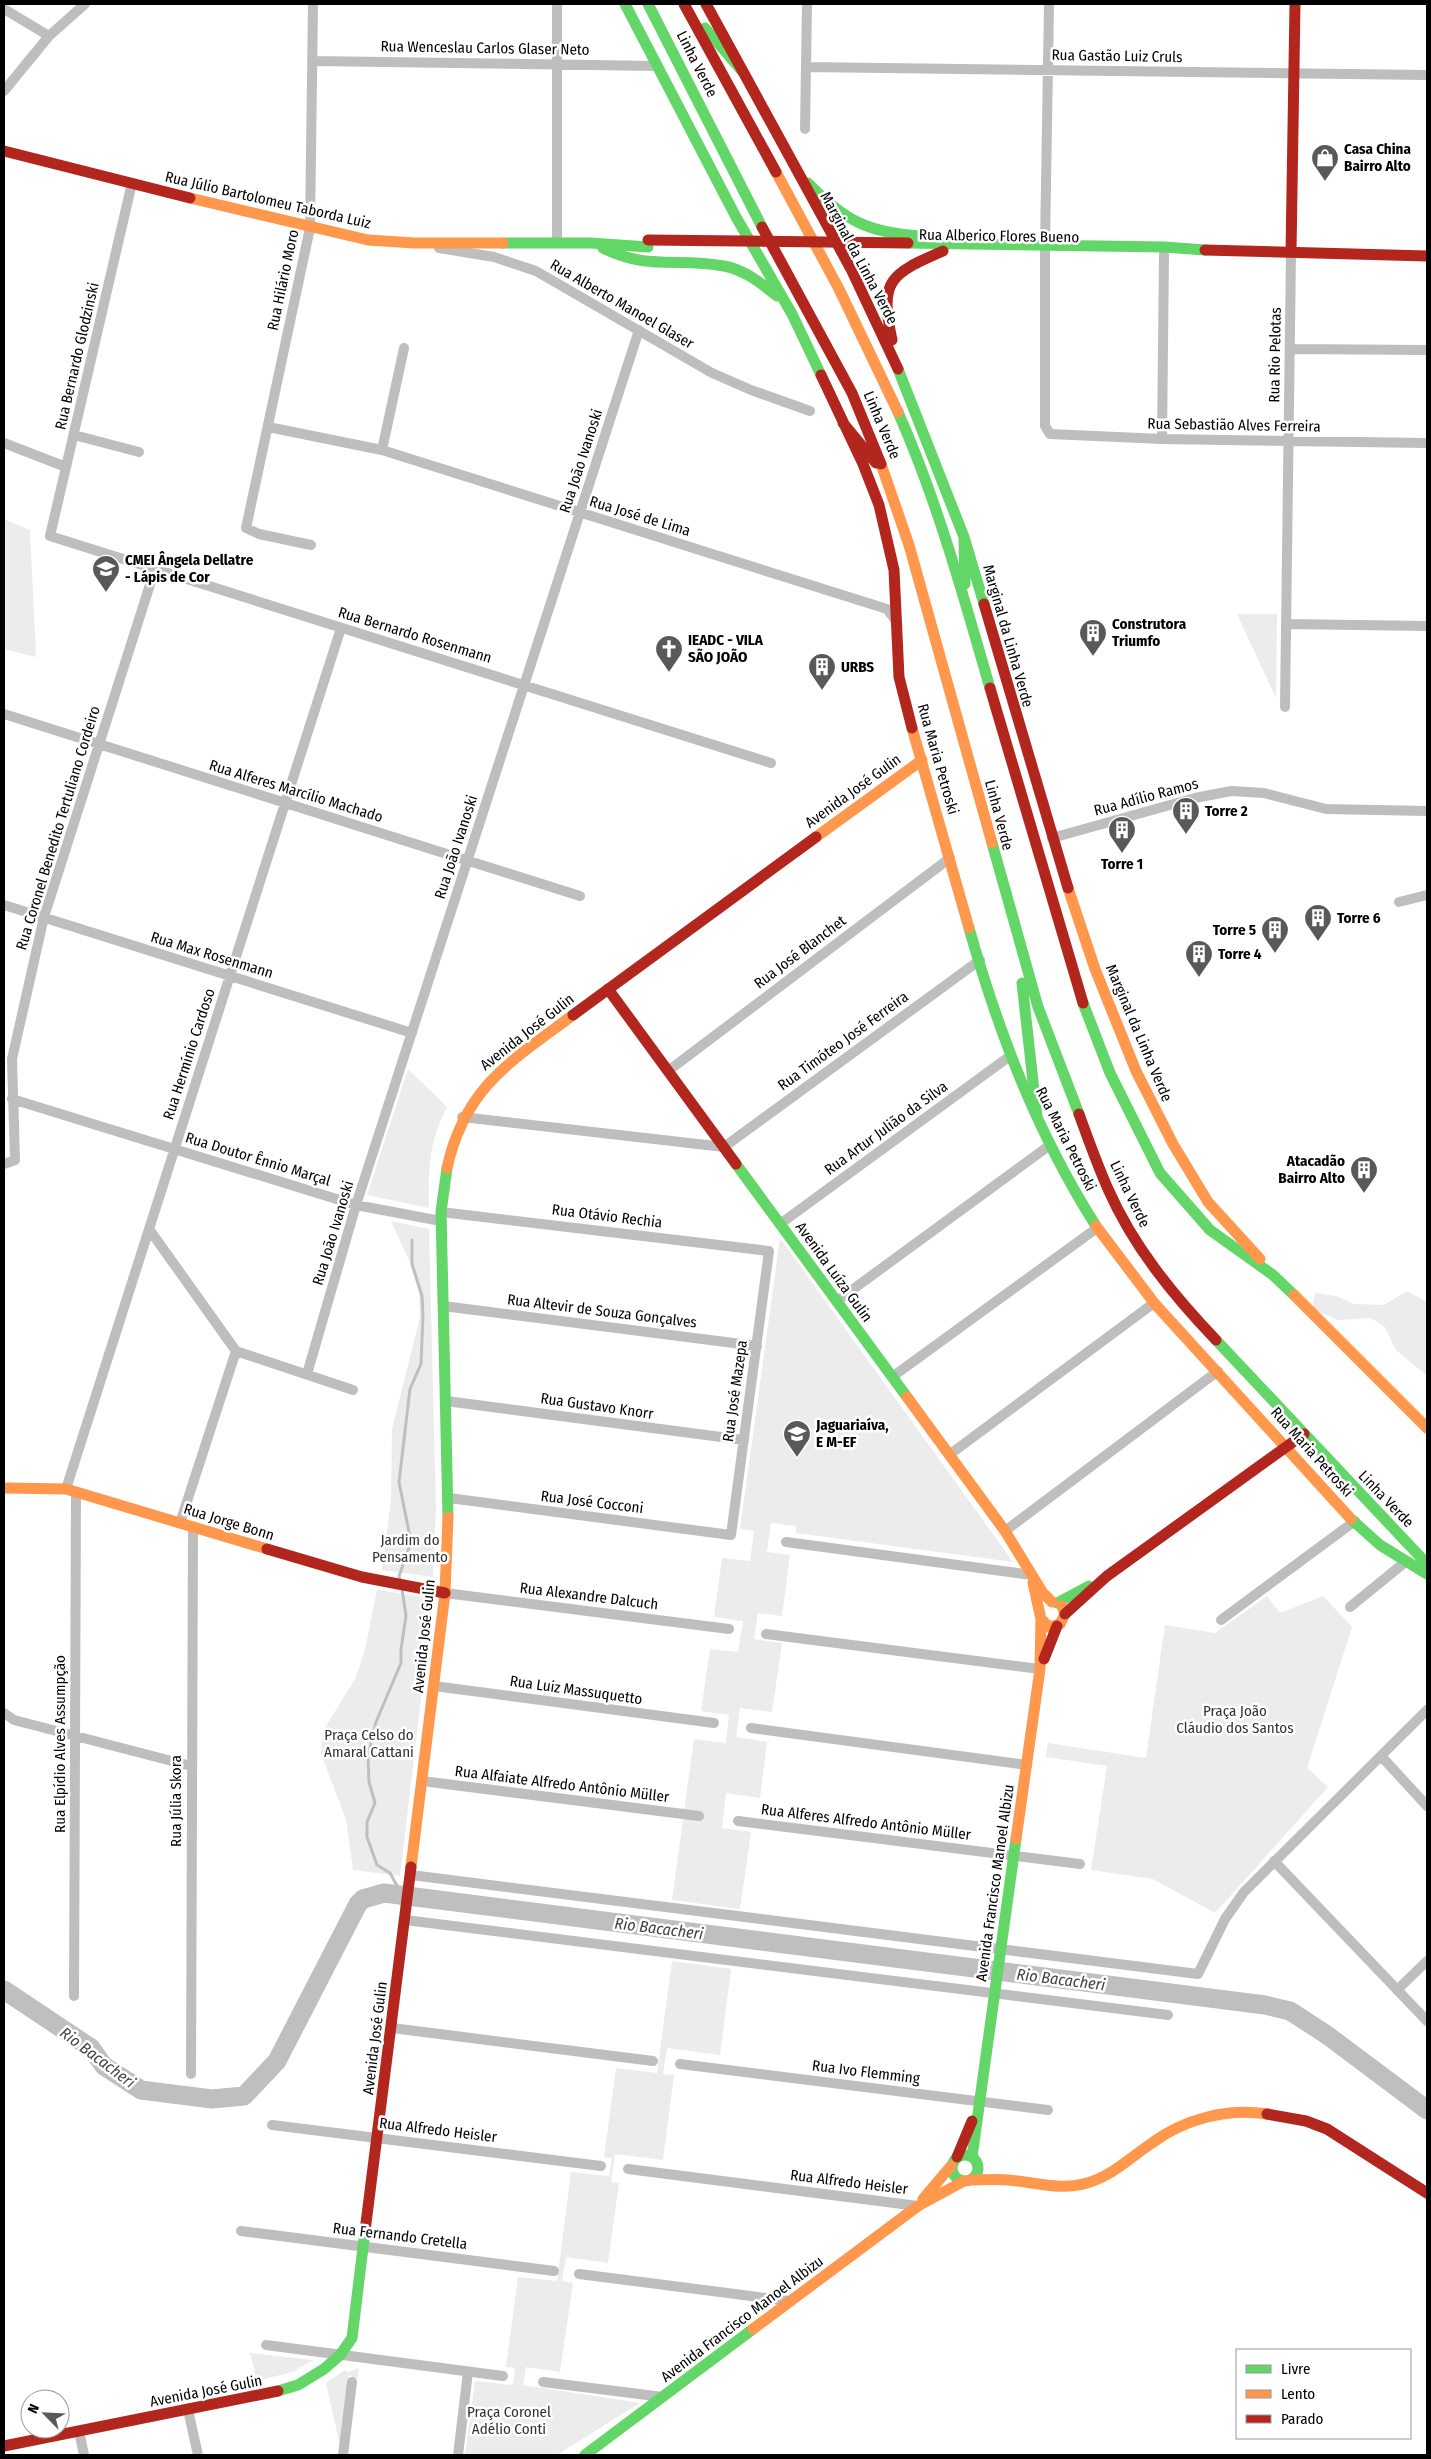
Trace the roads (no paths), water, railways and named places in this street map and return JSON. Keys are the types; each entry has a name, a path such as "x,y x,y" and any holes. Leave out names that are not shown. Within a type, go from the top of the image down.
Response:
{"main road":[{"path":"625,4 736,217 792,314 843,423 879,505 891,552 897,596"},
{"name":"Linha Verde","path":"648,4 756,215 852,393 888,478 909,545 1033,992 1108,1190 1146,1258 1177,1299 1427,1564"},
{"path":"684,4 742,71"},
{"name":"Linha Verde","path":"684,4 839,289 881,373 917,455 965,602 1078,990 1110,1073 1160,1173 1210,1230 1273,1274 1427,1428"},
{"name":"Marginal da Linha Verde","path":"706,4 794,168 856,278 898,368 964,537 1052,838 1095,970 1118,1028 1174,1144 1208,1202 1273,1274"},
{"name":"Rua Rio Pelotas","path":"1291,252 1295,4"},
{"name":"Rua Júlio Bartolomeu Taborda Luiz","path":"4,151 310,228 368,240 414,243 798,245"},
{"path":"794,168 839,213 864,228 887,234 970,237 1010,245"},
{"path":"591,243 633,260 715,264 731,267 763,283 792,314"},
{"name":"Rua Alberico Flores Bueno","path":"798,245 908,247 1010,245 1045,249 1164,254 1198,250"},
{"name":"Rua Alberico Flores Bueno","path":"908,247 943,251 1165,247 1198,250 1427,256"},
{"path":"898,368 885,309 886,288 900,271 943,251"},
{"path":"843,423 888,478"},
{"path":"964,537 965,602"},
{"name":"Rua Maria Petroski","path":"897,596 896,621 899,677 922,760 1010,1056 1050,1145 1097,1228 1154,1303 1355,1522 1404,1563 1427,1574"},
{"name":"Avenida José Gulin","path":"4,2446 288,2389 316,2375 347,2347 355,2330 444,1593 449,1498 441,1216 446,1169 462,1117 478,1092 498,1072 608,989 922,760"},
{"path":"1017,938 1037,1117"},
{"name":"Avenida Luíza Gulin","path":"608,989 1005,1531 1032,1575 1054,1602"},
{"path":"1065,1614 1108,1576 1304,1434"},
{"name":"Rua Jorge Bonn","path":"4,1488 71,1490 362,1577 444,1593"},
{"name":"Avenida Luíza Gulin","path":"1032,1575 1041,1616"},
{"path":"1054,1602 1063,1607 1065,1614 1063,1622 1057,1626 1049,1627 1041,1616 1044,1605 1108,1576"},
{"name":"Avenida Francisco Manoel Albizu","path":"974,2160 995,1989 1040,1669 1041,1616"},
{"name":"Avenida Francisco Manoel Albizu","path":"1040,1669 1057,1626"},
{"name":"Avenida Francisco Manoel Albizu","path":"918,2206 954,2162 980,2102"},
{"path":"1008,2180 964,2154 954,2162 956,2178 967,2180 1008,2180 1056,2186 1085,2184 1102,2177 1156,2140 1182,2126 1214,2116 1246,2112 1279,2114 1311,2122 1327,2129 1427,2193"},
{"path":"967,2180 976,2175 974,2160"},
{"name":"Avenida Francisco Manoel Albizu","path":"584,2455 918,2206 967,2180"}],"street":[{"path":"4,91 49,36 85,4"},
{"name":"Rua Hilário Moro","path":"311,545 258,534 246,528 310,228 313,4"},
{"path":"556,4 557,243"},
{"path":"805,130 807,4"},
{"path":"1045,249 1049,4"},
{"path":"4,10 49,36"},
{"name":"Rua Wenceslau Carlos Glaser Neto","path":"312,61 658,66"},
{"name":"Rua Gastão Luiz Cruls","path":"806,67 1427,75"},
{"name":"Rua Bernardo Glodzinski","path":"50,536 132,183"},
{"name":"Rua Alberto Manoel Glaser","path":"414,243 494,257 524,266 730,382 810,411"},
{"name":"Rua Sebastião Alves Ferreira","path":"1045,249 1045,426 1047,432 1054,435 1162,439 1427,443"},
{"name":"Rua Rio Pelotas","path":"1285,707 1291,252"},
{"path":"1162,439 1164,254"},
{"name":"Rua João Ivanoski","path":"307,1374 356,1205 639,330"},
{"path":"382,450 404,348"},
{"path":"1290,349 1427,350"},
{"name":"Rua José de Lima","path":"268,426 382,450 886,609"},
{"path":"74,435 139,452"},
{"path":"4,444 66,467"},
{"name":"Rua Bernardo Rosenmann","path":"50,536 771,763"},
{"name":"Rua Coronel Benedito Tertuliano Cordeiro","path":"4,1164 15,1160 12,1068 15,1042 44,917 154,569"},
{"path":"896,621 893,614 886,609 893,604 897,596"},
{"path":"1286,624 1427,626"},
{"name":"Rua Hermínio Cardoso","path":"71,1490 149,1229 341,628"},
{"name":"Rua Alferes Marcílio Machado","path":"4,714 580,896"},
{"name":"Rua Adílio Ramos","path":"1052,838 1195,798 1232,791 1264,793 1326,809 1427,811"},
{"name":"Rua José Blanchet","path":"668,1071 950,858"},
{"path":"1399,902 1427,895"},
{"name":"Rua Max Rosenmann","path":"4,905 412,1033"},
{"name":"Rua Timóteo José Ferreira","path":"724,1147 980,960"},
{"name":"Rua Artur Julião da Silva","path":"780,1224 1010,1056"},
{"name":"Rua Doutor Ênnio Marçal","path":"12,1099 356,1205 441,1216"},
{"path":"462,1117 724,1147"},
{"path":"836,1301 1050,1145"},
{"name":"Rua Otávio Rechia","path":"441,1216 770,1251"},
{"path":"892,1377 1097,1228"},
{"path":"149,1229 236,1351 352,1390"},
{"name":"Rua José Mazepa","path":"731,1535 770,1251"},
{"path":"949,1455 1154,1303"},
{"name":"Rua Altevir de Souza Gonçalves","path":"443,1306 756,1346"},
{"path":"180,1524 236,1351"},
{"path":"1005,1531 1218,1371"},
{"name":"Rua Gustavo Knorr","path":"446,1401 744,1440"},
{"name":"Rua Elpídio Alves Assumpção","path":"71,1490 75,1736 74,1996"},
{"name":"Rua José Cocconi","path":"449,1498 731,1535"},
{"path":"1221,1620 1355,1522"},
{"name":"Rua Júlia Skora","path":"191,2074 193,1528"},
{"path":"786,1542 1032,1575"},
{"path":"1350,1607 1404,1563"},
{"name":"Rua Alexandre Dalcuch","path":"444,1593 729,1629"},
{"path":"766,1634 1040,1669"},
{"name":"Rua Luiz Massuquetto","path":"434,1686 714,1723"},
{"path":"410,1879 1001,1952 1198,1974 1234,1905 1274,1861 1427,1710"},
{"path":"4,1713 14,1720 191,1766"},
{"path":"4,1725 14,1720"},
{"path":"751,1728 1027,1765"},
{"path":"1381,1756 1427,1806"},
{"name":"Rua Alfaiate Alfredo Antônio Müller","path":"422,1781 698,1816"},
{"name":"Rua Alferes Alfredo Antônio Müller","path":"738,1821 1080,1864"},
{"path":"1274,1861 1427,2021"},
{"path":"406,1915 995,1989 1168,2015"},
{"path":"1397,1990 1427,1961"},
{"path":"392,2028 653,2061"},
{"name":"Rua Ivo Flemming","path":"680,2064 1048,2110"},
{"name":"Rua Alfredo Heisler","path":"272,2124 601,2166"},
{"name":"Rua Alfredo Heisler","path":"628,2169 918,2206"},
{"name":"Rua Fernando Cretella","path":"241,2231 554,2271"},
{"path":"579,2274 790,2301"},
{"path":"266,2345 503,2376"},
{"path":"458,2455 468,2372"},
{"path":"344,2455 352,2382"},
{"path":"543,2382 663,2397"},
{"path":"188,2410 198,2455"},
{"path":"79,2431 84,2455"}],"waterway":[{"path":"400,1581 399,1576 411,1542 399,1482 410,1389 421,1364 423,1315 422,1296 412,1264 412,1240"},
{"path":"402,1589 406,1616 401,1663 376,1722 368,1756 369,1782 375,1803 367,1822 367,1837 377,1865 390,1873 402,1895"},
{"name":"Rio Bacacheri","path":"4,1990 91,2048 104,2066 141,2090 212,2099 244,2096 277,2061 358,1904 363,1899 384,1893 1265,2005 1290,2011 1327,2035 1427,2110"}],"place":[{"name":"Casa China Bairro Alto","path":"1325,182"},
{"name":"CMEI Ângela Dellatre - Lápis de Cor","path":"106,593"},
{"name":"Construtora Triumfo","path":"1093,657"},
{"name":"IEADC - VILA SÃO JOÃO","path":"669,673"},
{"name":"URBS","path":"822,691"},
{"name":"Torre 2","path":"1186,835"},
{"name":"Torre 1","path":"1122,854"},
{"name":"Torre 6","path":"1318,942"},
{"name":"Torre 5","path":"1275,954"},
{"name":"Torre 4","path":"1199,978"},
{"name":"Atacadão Bairro Alto","path":"1364,1194"},
{"name":"Jaguariaíva, E M-EF","path":"797,1458"}],"park label":[{"name":"Jardim do Pensamento","path":"410,1548"},
{"name":"Praça João Cláudio dos Santos","path":"1235,1720"},
{"name":"Praça Celso do Amaral Cattani","path":"369,1744"},
{"name":"Praça Coronel Adélio Conti","path":"509,2420"}]}
